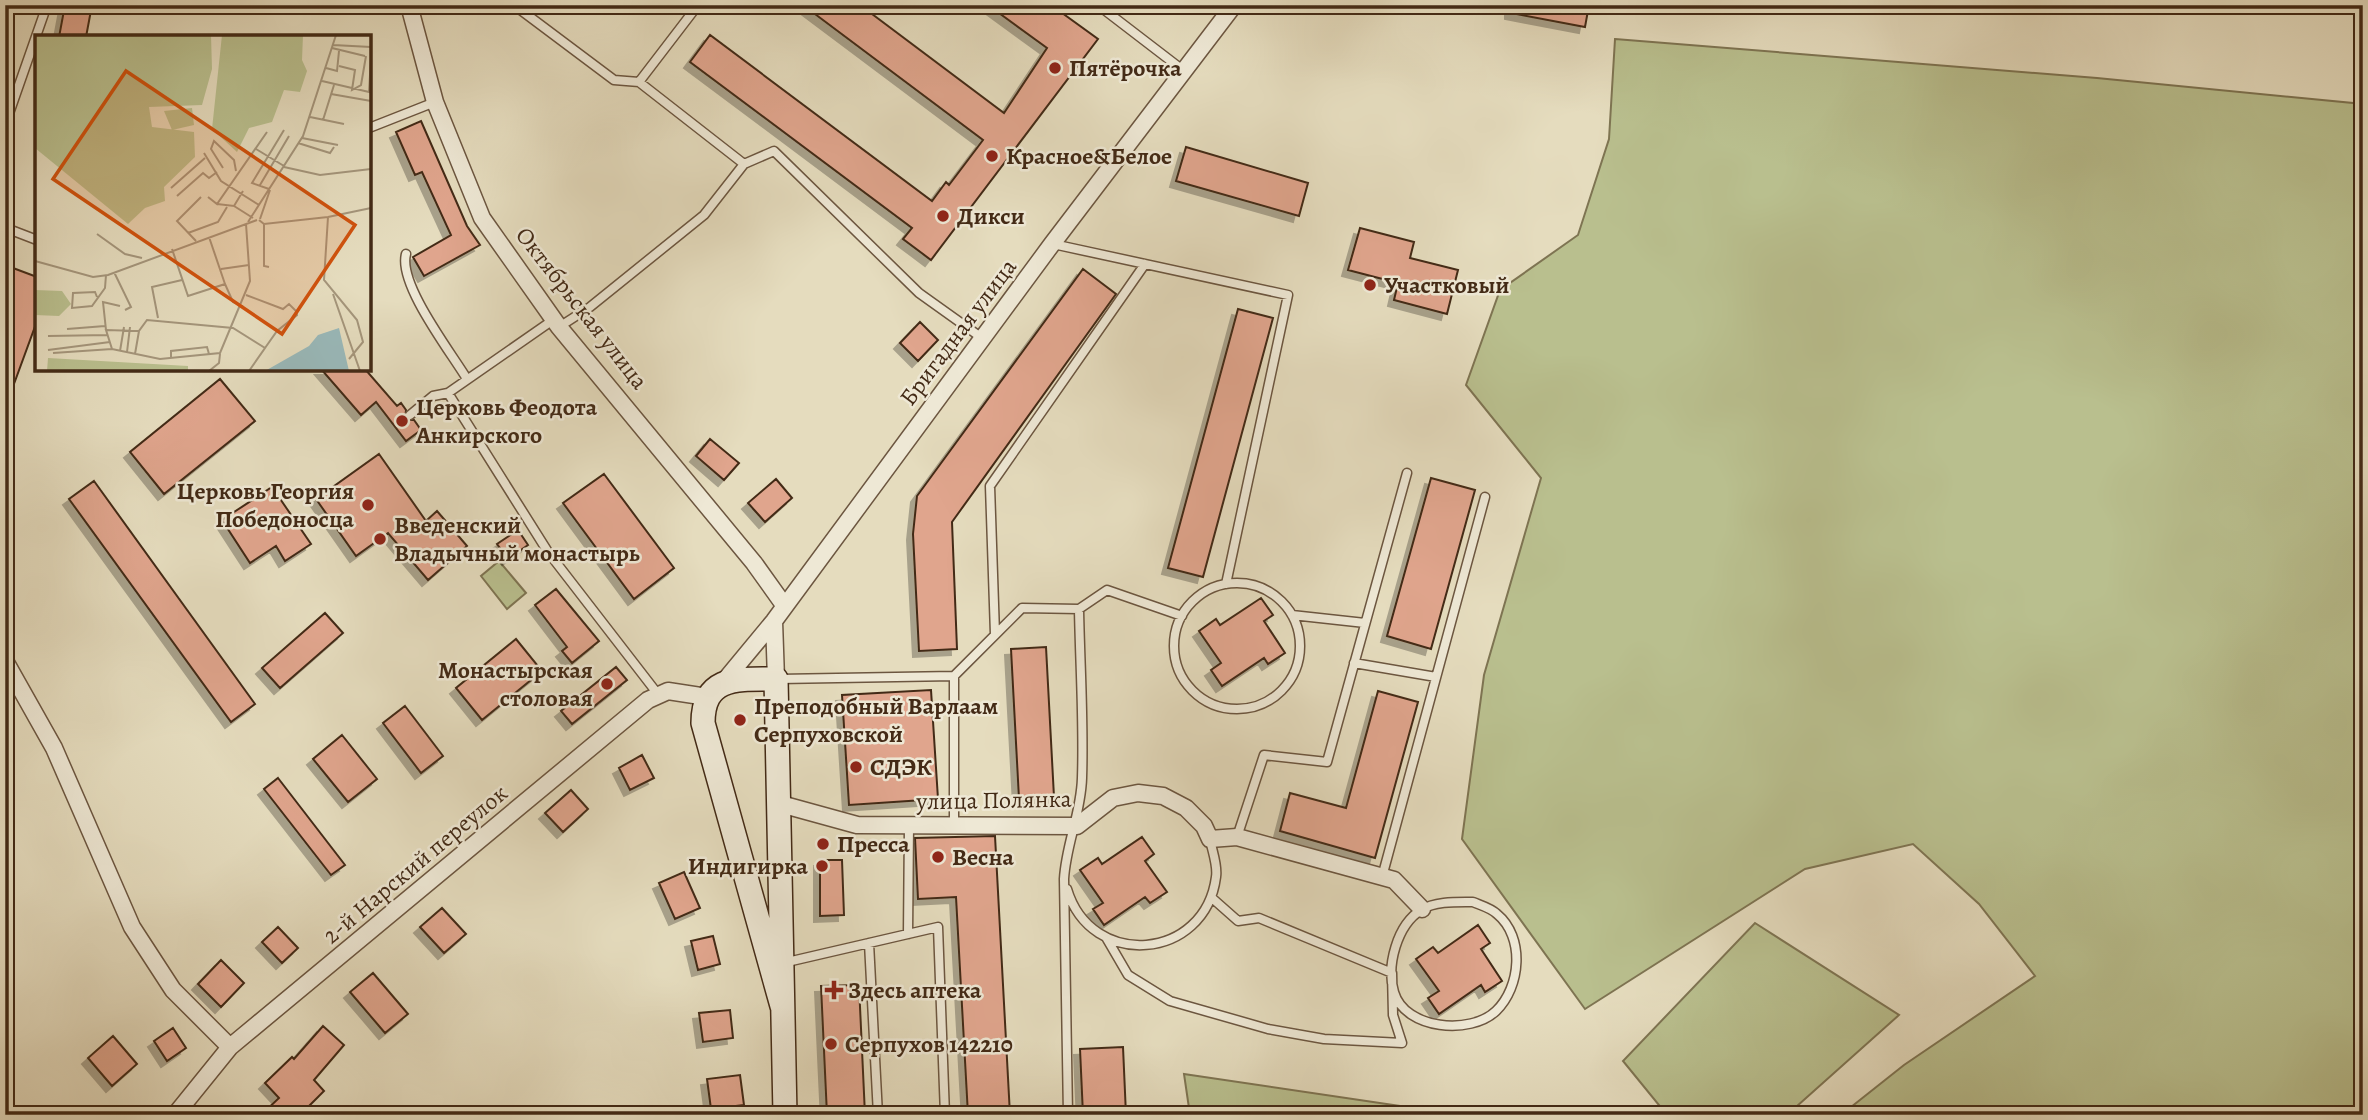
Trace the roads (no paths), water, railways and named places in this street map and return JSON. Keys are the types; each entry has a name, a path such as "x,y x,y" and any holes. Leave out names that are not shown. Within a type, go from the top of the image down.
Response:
{"street":[{"name":"Бригадная улица","path":"714,691 774,621 1052,244 1234,5"},
{"name":"Октябрьская улица","path":"414,7 435,102 482,219 556,323 754,564 784,605"},
{"path":"774,621 785,1115"},
{"path":"5,661 54,747 132,927 173,990 230,1046"},
{"path":"657,693 714,691 738,679 776,679"},
{"path":"714,691 703,723 782,1006"},
{"name":"2-й Нарский переулок","path":"174,1115 230,1046 657,693"},
{"name":"улица Полянка","path":"777,803 857,825 1077,826 1113,798 1138,793 1163,796 1186,808 1204,826 1210,839"},
{"path":"1210,839 1237,837 1394,880 1422,909"}],"lane":[{"path":"36,35 47,5"},
{"path":"514,5 614,80 639,82 744,164"},
{"path":"639,82 698,5"},
{"path":"1098,5 1184,71"},
{"path":"5,125 35,39"},
{"path":"371,127 435,102"},
{"path":"410,415 433,396 448,393 556,323 704,215 744,164 774,150 919,293 982,338"},
{"path":"5,225 35,239"},
{"path":"1052,244 1288,295 1226,583"},
{"path":"406,254 404,263 411,287 467,379"},
{"path":"995,634 990,486 1145,264"},
{"path":"448,393 548,552 657,693"},
{"path":"1237,837 1264,755 1327,762 1407,473"},
{"path":"1382,877 1485,498"},
{"path":"1226,583 1247,583 1268,590 1285,603 1292,615 1301,642 1299,664 1290,683 1275,698 1256,708 1236,710 1216,707 1198,697 1184,682 1176,663 1174,643 1182,616 1189,604 1206,591 1226,583"},
{"path":"954,825 954,676 1021,608 1079,609 1107,590 1182,616"},
{"path":"1068,1115 1065,879 1066,854 1077,826 1082,779 1079,609"},
{"path":"1292,615 1365,623"},
{"path":"1354,663 1436,677"},
{"path":"776,679 954,676"},
{"path":"908,934 909,825"},
{"path":"1065,879 1072,903 1086,924 1107,939 1130,946 1156,945 1179,936 1199,920 1212,898 1217,874 1210,839"},
{"path":"1212,898 1238,921 1259,918 1392,973"},
{"path":"1107,939 1128,975 1171,1001 1268,1029 1324,1040 1402,1043 1393,1015 1392,973 1396,948 1405,924 1422,909 1446,902 1473,902 1498,914 1513,937 1518,961 1511,987 1496,1012 1474,1022 1454,1026 1418,1018 1400,1003 1394,993 1392,973"},
{"path":"781,964 938,927 945,1115"},
{"path":"869,943 878,1115"}],"place":[{"name":"Пятёрочка","path":"1055,68"},
{"name":"Красное&Белое","path":"992,156"},
{"name":"Дикси","path":"943,216"},
{"name":"Участковый","path":"1370,285"},
{"name":"Церковь Феодота Анкирского","path":"402,421"},
{"name":"Церковь Георгия Победоносца","path":"368,505"},
{"name":"Введенский Владычный монастырь","path":"380,539"},
{"name":"Монастырская столовая","path":"607,684"},
{"name":"Преподобный Варлаам Серпуховской","path":"740,720"},
{"name":"СДЭК","path":"856,767"},
{"name":"Пресса","path":"823,844"},
{"name":"Весна","path":"938,857"},
{"name":"Индигирка","path":"822,866"},
{"name":"Здесь аптека","path":"834,990"},
{"name":"Серпухов 142210","path":"831,1044"}]}
